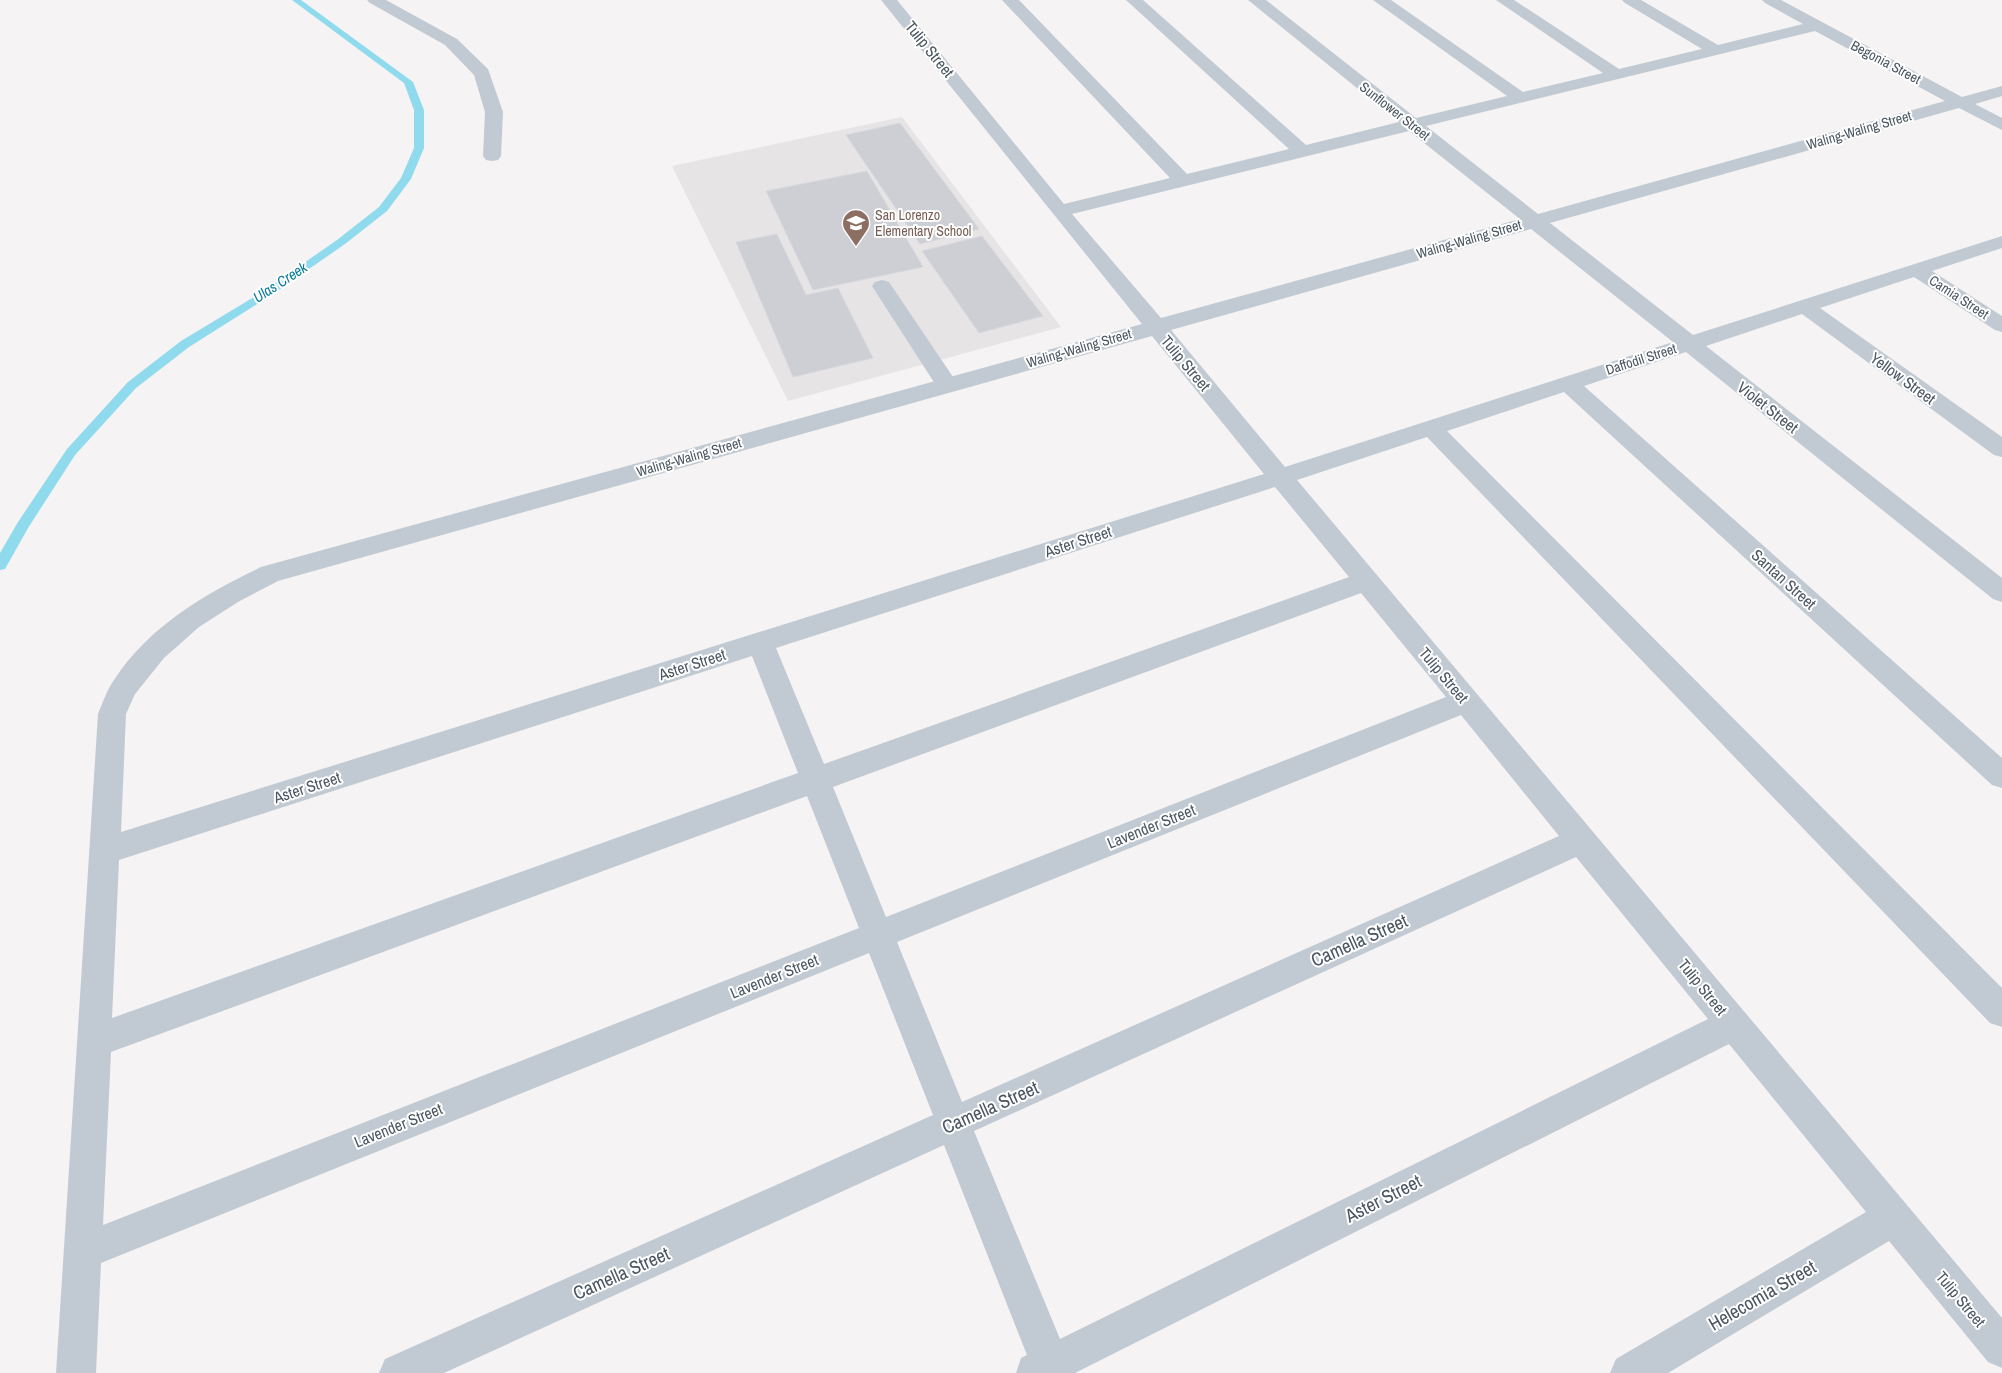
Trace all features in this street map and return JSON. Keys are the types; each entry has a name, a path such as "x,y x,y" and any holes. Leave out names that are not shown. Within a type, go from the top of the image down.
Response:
{"street":[{"path":"375,0 451,42 482,73 494,112 492,156"},
{"name":"Tulip Street","path":"889,0 1060,211 2002,1348"},
{"path":"1010,0 1182,181"},
{"path":"1134,0 1302,152"},
{"name":"Sunflower Street","path":"1256,0 1535,221"},
{"path":"1381,0 1520,98"},
{"path":"1504,0 1618,75"},
{"path":"1630,0 1716,50"},
{"name":"Begonia Street","path":"1770,0 2002,125"},
{"path":"1060,211 1818,26"},
{"name":"Waling-Waling Street","path":"76,1373 112,714 124,687 145,660 170,636 201,612 238,588 270,574 2002,90"},
{"name":"Violet Street","path":"1535,221 2002,592"},
{"name":"Daffodil Street","path":"1280,477 2002,242"},
{"name":"Camia Street","path":"1916,270 2002,325"},
{"path":"882,286 947,385"},
{"name":"Yellow Street","path":"1804,306 2002,449"},
{"name":"Santan Street","path":"1567,383 2002,776"},
{"path":"1431,428 2002,1011"},
{"name":"Aster Street","path":"105,851 1280,477"},
{"path":"94,1041 1367,581"},
{"path":"760,642 953,1124 1046,1370"},
{"name":"Lavender Street","path":"83,1251 1466,701"},
{"name":"Camella Street","path":"398,1373 1582,840"},
{"name":"Aster Street","path":"1046,1370 1733,1024"},
{"name":"Helecomia Street","path":"1630,1373 1894,1218"}],"shaded area":[{"name":"San Lorenzo Elementary School","path":"902,117 1061,327 788,401 672,166"}],"building":[{"path":"900,123 979,229 920,244 846,135"},
{"path":"867,171 923,267 813,290 766,191"},
{"path":"777,234 806,295 838,288 873,358 793,377 736,242"},
{"path":"982,236 1043,316 979,333 922,251"}],"waterway":[{"name":"Ulas Creek","path":"0,565 23,525 71,452 132,385 185,344 266,294 341,242 383,209 406,179 419,148 419,110 408,82 296,0"}],"place":[{"name":"San Lorenzo Elementary School","path":"856,247"}]}
